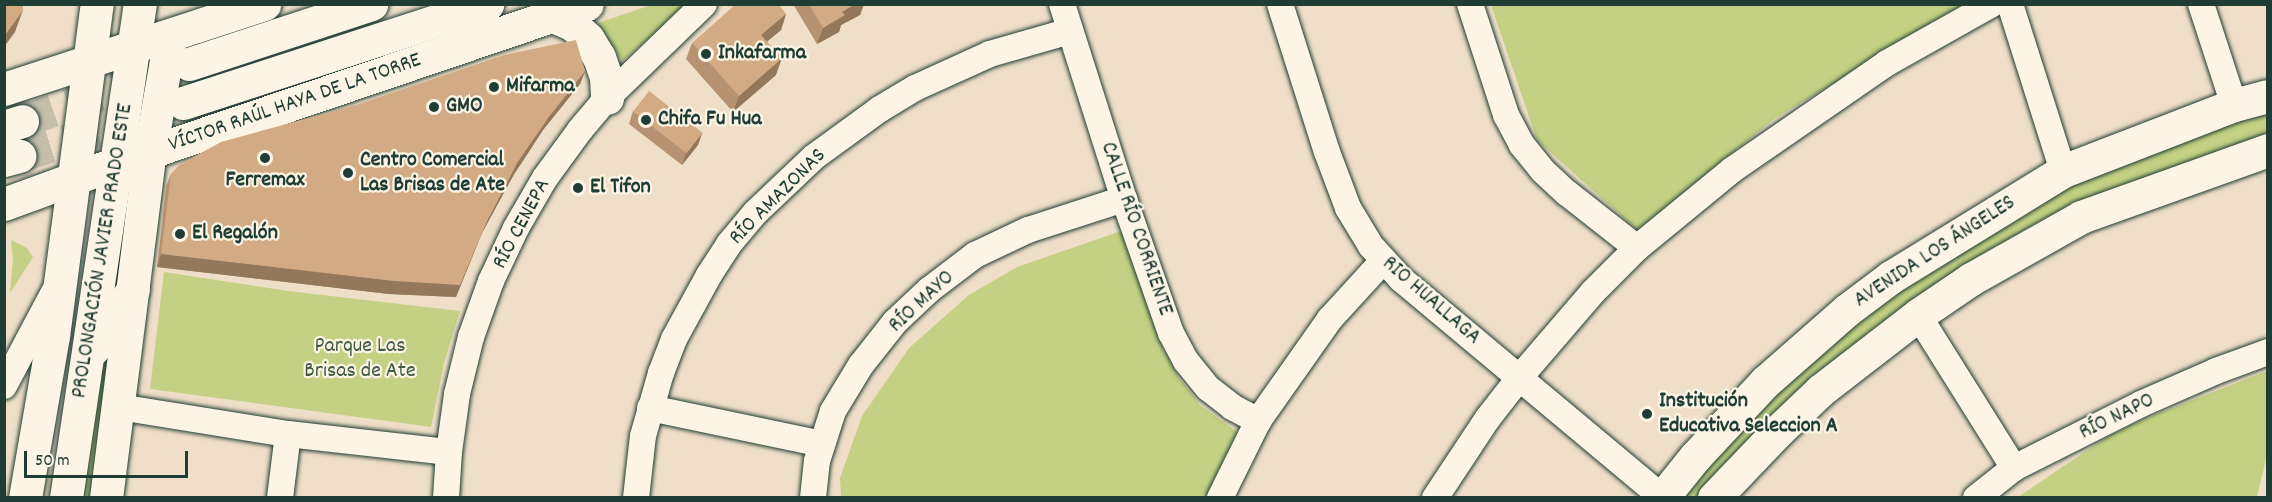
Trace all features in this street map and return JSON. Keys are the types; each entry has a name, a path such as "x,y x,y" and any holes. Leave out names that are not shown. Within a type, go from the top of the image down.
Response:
{"street":[{"name":"PROLONGACIÓN JAVIER PRADO ESTE","path":"25,498 61,279 97,4"},
{"name":"PROLONGACIÓN JAVIER PRADO ESTE","path":"66,498 140,4"},
{"path":"4,89 134,49 264,4"},
{"path":"189,64 371,4"},
{"path":"183,103 487,4"},
{"name":"VÍCTOR RAÚL HAYA DE LA TORRE","path":"4,204 74,178 587,4"},
{"name":"RÍO CENEPA","path":"446,498 448,452 457,394 471,337 491,281 516,228 545,178 607,98 704,4"},
{"name":"CALLE RÍO CORRIENTE","path":"1062,4 1124,199 1171,333 1186,361 1208,388 1232,407 1258,421"},
{"name":"RIO HUALLAGA","path":"1280,4 1326,152 1348,208 1383,261 1662,497"},
{"path":"1470,4 1506,115 1522,145 1543,171 1567,194 1637,248"},
{"path":"1435,498 1488,418 1520,377 1593,292 1637,248 1732,170 1877,70 1992,4"},
{"path":"2010,4 2063,171"},
{"path":"2201,4 2234,105"},
{"path":"553,16 572,24 588,39 600,57 606,77 607,98"},
{"name":"RÍO AMAZONAS","path":"636,498 638,464 650,408 674,339 714,267 755,213 814,157 880,109 933,79 990,54 1070,30"},
{"name":"PROLONGACIÓN JAVIER PRADO ESTE","path":"106,498 150,152 170,37"},
{"name":"AVENIDA LOS ÁNGELES","path":"1662,497 1751,397 1847,310 1891,277 2063,171 2234,105 2268,96"},
{"name":"AVENIDA LOS ÁNGELES","path":"1714,498 1776,432 1821,390 1918,315 2016,252 2081,217 2268,150"},
{"name":"RÍO MAYO","path":"813,498 817,461 833,411 861,365 896,322 928,290 975,255 1028,230 1124,199"},
{"path":"1220,498 1258,421 1330,319 1383,261"},
{"name":"PROLONGACIÓN JAVIER PRADO ESTE","path":"4,386 61,279"},
{"path":"87,358 133,289"},
{"path":"1918,315 2014,468"},
{"name":"RÍO NAPO","path":"1976,498 2014,468 2141,404 2216,371 2268,352"},
{"path":"118,407 288,434 448,452"},
{"path":"650,408 822,444"},
{"path":"280,498 288,434"}],"green space":[{"path":"651,5 688,5 622,61 598,23"},
{"path":"1491,5 1963,5 1774,119 1637,230 1537,140"},
{"path":"2267,108 2267,136 1947,283 1702,497 1675,498 1771,390 1877,299 2077,178"},
{"path":"1124,230 1163,349 1180,379 1200,405 1243,436 1212,497 841,497 840,478 862,416 909,348 969,295 1017,267"},
{"path":"11,240 27,248 33,257 10,293 13,259"},
{"name":"Parque Las Brisas de Ate","path":"164,272 288,291 460,311 444,363 431,427 150,389"},
{"path":"112,337 95,497 82,498 98,358"},
{"path":"2267,371 2267,455 2257,497 2018,497 2107,437 2142,420"}],"building":[{"path":"4,4 23,4 23,10 4,36"},
{"path":"736,4 778,4 786,14 761,35 782,58 739,96 692,43"},
{"path":"809,4 855,4 842,12 845,15 823,28"},
{"name":"Centro Comercial Las Brisas de Ate","path":"576,40 585,71 548,118 517,163 487,221 460,285 394,281 161,254 171,174 179,165 221,142 359,104 504,55"},
{"path":"649,91 703,133 687,153 633,111"}],"tunnel":[{"path":"22,121 153,76"},
{"path":"19,156 149,114"}],"place":[{"name":"Inkafarma","path":"706,54"},
{"name":"Mifarma","path":"494,87"},
{"name":"GMO","path":"434,107"},
{"name":"Chifa Fu Hua","path":"646,120"},
{"name":"Ferremax","path":"265,158"},
{"name":"Centro Comercial Las Brisas de Ate","path":"348,173"},
{"name":"El Tifon","path":"578,188"},
{"name":"El Regalón","path":"180,234"},
{"name":"Institución Educativa Seleccion A","path":"1647,414"}]}
